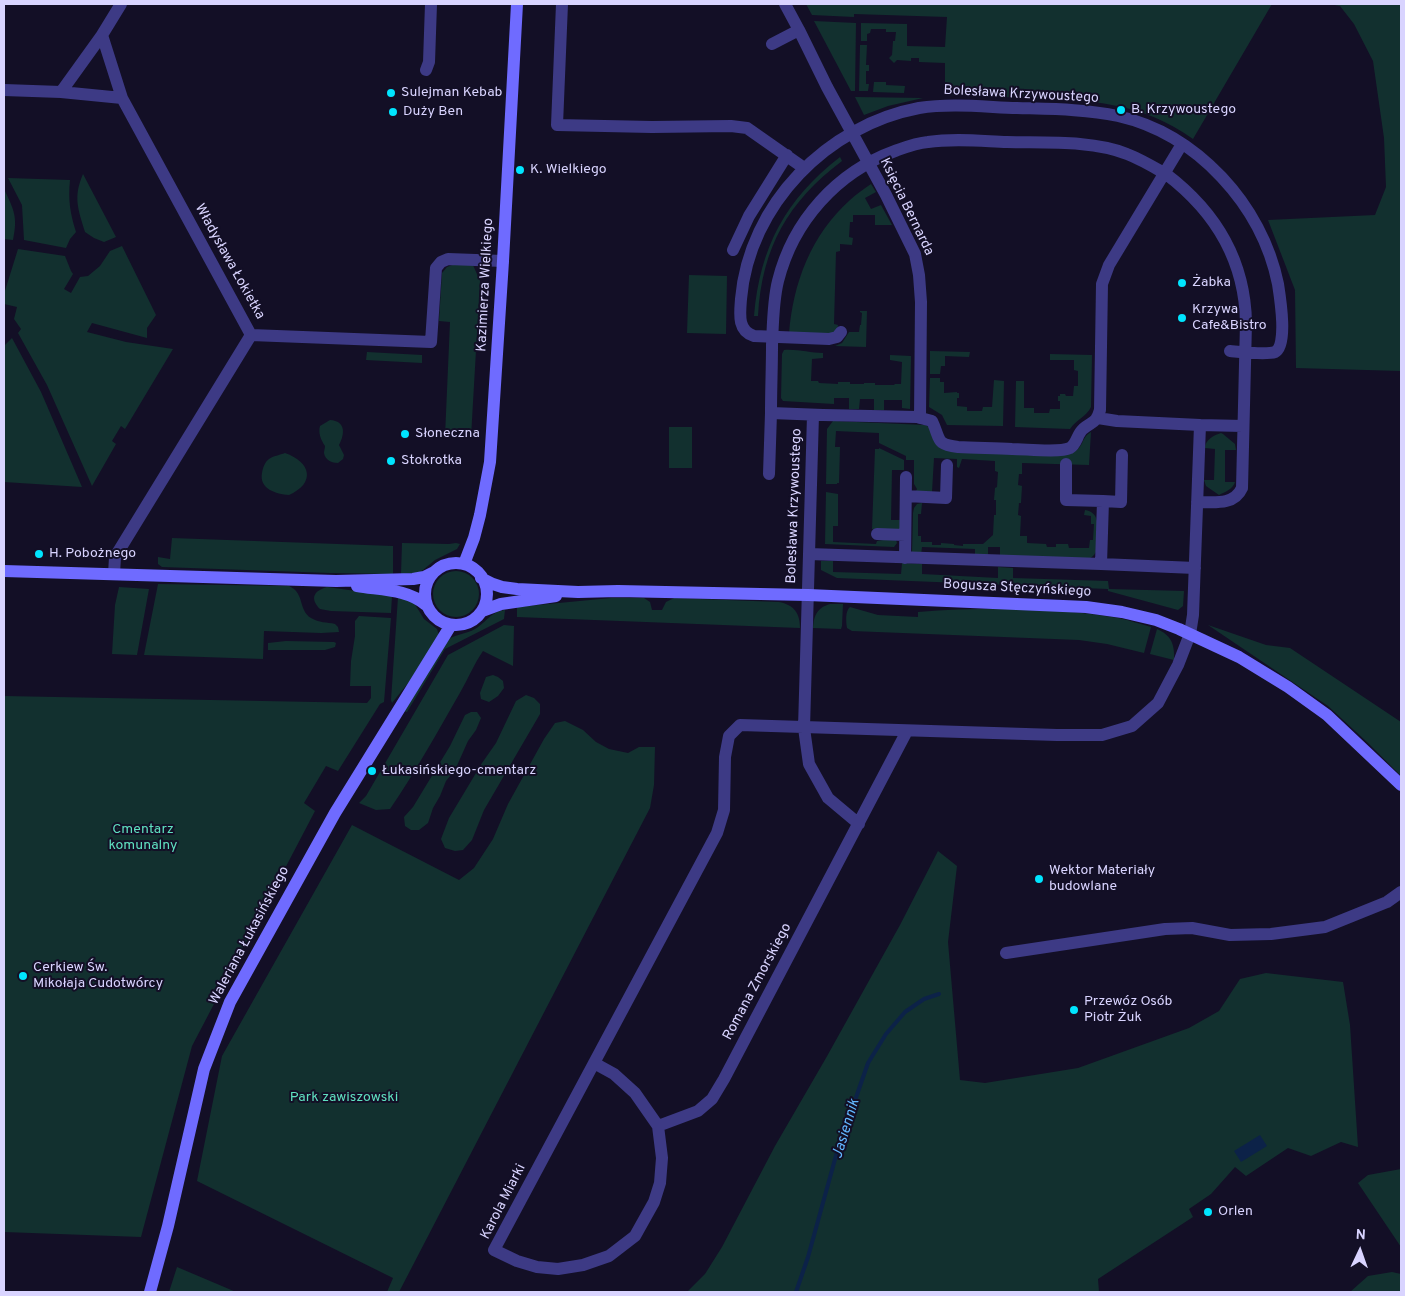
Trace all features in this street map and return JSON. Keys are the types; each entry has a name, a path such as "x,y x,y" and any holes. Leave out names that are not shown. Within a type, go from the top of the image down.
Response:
{"street":[{"path":"61,92 102,35 121,4"},
{"path":"426,70 429,62 431,4"},
{"name":"Kazimierza Wielkiego","path":"464,564 480,515 490,462 517,4"},
{"path":"562,4 556,125 731,126 747,128 804,168"},
{"name":"Księcia Bernarda","path":"785,4 915,254 918,264 921,342 920,418"},
{"path":"772,44 800,30"},
{"name":"Władysława Łokietka","path":"102,35 122,98 251,335 115,557 114,574"},
{"path":"4,90 61,92 122,98"},
{"name":"Bolesława Krzywoustego","path":"841,332 840,336 834,338 754,336 748,334 741,325 740,309 743,282 753,249 769,214 791,181 804,168 836,142 852,133 878,121 921,108 948,106 1082,110 1119,116 1156,129 1182,144 1201,157 1215,170 1243,203 1272,261 1281,307 1282,338 1281,347 1278,350 1269,353 1246,352"},
{"path":"769,474 773,318 778,282 783,264 799,231 811,213 833,188 868,163 881,156 912,145 940,140 1069,144 1091,146 1125,153 1164,173 1199,204 1219,229 1235,259 1241,278 1246,306 1242,488 1240,494 1235,498 1224,502 1197,502"},
{"path":"813,415 920,418 932,421 937,430 939,440 945,445 958,447 1063,450 1071,447 1083,429 1098,418 1102,284 1108,265 1182,144"},
{"path":"733,250 749,216 787,156"},
{"path":"251,335 431,342 436,268 441,262 448,258 503,261"},
{"path":"1230,351 1246,352"},
{"name":"Bolesława Krzywoustego","path":"771,413 813,415 808,595"},
{"path":"1098,418 1118,421 1243,426"},
{"path":"804,728 1102,734 1132,726 1158,703 1178,665 1190,634 1193,615 1200,425"},
{"path":"1066,464 1066,500 1121,502 1122,455"},
{"path":"906,496 946,498 947,465"},
{"path":"904,558 906,477"},
{"path":"1101,564 1103,501"},
{"path":"877,534 905,535"},
{"path":"809,554 1194,568"},
{"path":"4,571 336,581 413,579 424,577 447,565 464,564 477,572 482,578 487,592 485,604 478,616 466,624 450,625 442,623 434,617 420,600 404,594 336,581"},
{"path":"426,605 424,595 426,585 434,572"},
{"name":"Bogusza Stęczyńskiego","path":"482,578 502,587 517,589 578,592 618,590 808,595 1086,607 1122,612 1156,620 1190,634 1239,657 1288,687 1327,715 1401,785"},
{"name":"Bogusza Stęczyńskiego","path":"482,611 501,604 578,592"},
{"path":"808,595 804,728 809,764 828,798 859,824"},
{"name":"Waleriana Łukasińskiego","path":"150,1292 168,1226 204,1069 230,1002 335,813 450,625"},
{"name":"Karola Miarki","path":"594,1063 614,1074 636,1093 658,1126 662,1158 660,1183 654,1202 636,1236 609,1256 558,1269 537,1267 516,1261 494,1250 594,1063 717,833 724,810 725,756 729,736 740,725 804,728"},
{"name":"Romana Zmorskiego","path":"658,1126 698,1111 712,1099 907,731"},
{"path":"1006,953 1165,929 1192,928 1230,935 1271,934 1325,927 1387,902 1401,892"}],"green space":[{"path":"806,4 1272,4 1193,139 1154,117 1114,105 1073,100 945,95 945,63 919,62 919,58 911,58 911,61 897,60 894,63 889,58 892,55 896,32 886,32 886,29 871,29 870,33 867,34 867,41 861,41 861,23 907,24 907,46 945,47 947,17 854,14 854,17 812,15"},
{"path":"1329,4 1401,4 1401,371 1296,368 1295,290 1268,220 1375,215 1386,187 1384,138 1373,61 1354,24 1340,6"},
{"path":"814,21 856,23 855,91 851,91"},
{"path":"860,45 867,45 866,65 869,65 869,71 866,71 866,84 869,84 868,91 859,91"},
{"path":"874,82 886,82 886,85 905,86 904,93 873,92"},
{"path":"855,97 923,98 888,106 864,115"},
{"path":"840,157 842,161 807,193 781,228 765,268 758,316 754,316 762,268 769,247 779,227 790,208 804,190"},
{"path":"83,174 116,237 104,242 85,232 77,196"},
{"path":"8,178 70,180 70,206 76,232 66,248 24,240 22,205"},
{"path":"871,184 876,192 865,198 871,209 881,205 892,225 875,225 875,215 853,215 853,222 850,222 849,237 853,238 852,245 840,244 840,251 836,252 834,324 838,325 837,332 833,334 789,334 791,315 800,278 815,244 836,214 852,198"},
{"path":"4,189 15,219 13,240 4,239"},
{"path":"122,246 156,315 147,328 147,338 92,323 87,332 126,342 173,349 125,429 121,426 112,441 116,444 92,486 47,385 18,333 21,329 14,319 17,307 4,304 4,294 18,249 65,256 73,274 64,289 71,293 80,277 88,276 100,266 110,251"},
{"path":"455,264 473,265 480,281 471,437 445,436 450,322 439,321 442,273 447,267"},
{"path":"689,275 727,276 726,334 687,333"},
{"path":"860,311 867,311 866,347 835,346 842,343 849,332 859,332 862,313"},
{"path":"12,338 41,392 82,487 4,482 4,346"},
{"path":"784,350 823,353 823,358 812,359 811,381 838,384 838,382 850,382 850,384 875,383 875,385 901,384 902,362 890,360 890,355 911,356 910,409 902,408 902,400 884,400 884,410 874,410 874,399 860,399 859,409 849,409 849,398 834,398 834,404 783,401 781,398 782,354"},
{"path":"930,351 970,352 969,357 945,356 945,366 941,366 940,374 930,374"},
{"path":"367,352 422,355 422,363 366,360"},
{"path":"1050,354 1092,355 1091,407 1070,429 1015,427 1016,381 1024,381 1024,408 1034,408 1034,413 1049,413 1050,409 1060,409 1058,396 1065,394 1066,396 1073,396 1074,386 1078,386 1078,371 1074,370 1074,360 1050,360"},
{"path":"930,378 940,378 940,382 944,382 944,393 959,393 957,406 967,407 967,411 982,411 983,407 992,407 994,380 1004,381 1003,426 947,425 942,415 929,407"},
{"path":"330,420 339,423 343,429 339,445 344,455 343,459 338,463 331,462 326,458 324,453 325,446 319,429 320,426"},
{"path":"833,421 925,425 929,427 935,443 1069,454 1078,449 1085,437 1091,432 1089,465 1022,463 1022,474 1019,474 1018,485 1022,486 1018,515 1021,516 1020,536 1027,536 1027,543 1046,544 1047,547 1056,547 1056,544 1068,544 1069,548 1089,548 1090,540 1093,540 1094,524 1091,524 1091,516 1084,515 1085,510 1090,511 1095,516 1098,524 1097,550 1089,559 1000,558 1000,547 988,547 988,557 975,557 975,549 922,547 921,555 912,553 913,513 917,504 922,503 921,514 918,514 918,536 921,536 921,542 932,542 932,545 941,545 941,543 963,546 963,544 983,544 993,535 994,515 996,515 996,500 994,500 998,472 995,471 995,461 962,459 959,468 957,467 957,459 934,458 932,492 916,491 917,489 914,484 914,460 906,460 906,456 879,443 879,433 836,431 835,447 840,447 839,483 826,484 827,429"},
{"path":"669,427 692,427 692,468 669,468"},
{"path":"1221,433 1235,444 1236,450 1225,450 1225,482 1235,482 1231,488 1219,495 1206,486 1204,480 1214,480 1215,449 1205,448 1205,445 1208,440"},
{"path":"879,448 904,460 904,470 892,470 891,520 903,520 900,529 896,530 872,529 875,449"},
{"path":"285,453 300,462 305,467 307,473 303,485 289,495 270,490 263,483 262,478 265,463 272,457"},
{"path":"826,492 838,494 838,526 833,526 833,542 876,544 877,541 889,539 896,540 897,543 894,547 825,544"},
{"path":"172,538 393,546 393,574 162,567 158,564 158,557 170,559"},
{"path":"402,543 460,544 457,549 435,560 418,573 401,574"},
{"path":"821,561 833,561 833,572 901,574 902,563 922,564 922,574 998,578 998,567 1013,568 1013,578 1108,581 1109,589 1184,591 1183,606 1178,610 1108,591 1108,589 837,578 821,570"},
{"path":"451,571 461,571 475,581 479,594 475,607 469,613 461,617 451,617 437,607 433,599 433,589 443,575"},
{"path":"158,584 289,586 300,597 307,615 317,621 335,624 339,632 264,631 263,659 144,655"},
{"path":"119,587 149,589 137,655 112,654 115,605"},
{"path":"327,587 392,596 391,613 320,609 315,602 314,596"},
{"path":"398,597 413,602 424,619 437,629 439,635 409,682 392,703 391,700"},
{"path":"611,598 644,598 650,602 652,610 662,610 666,602 674,598 779,602 789,605 795,610 799,618 800,628 517,617 517,607"},
{"path":"830,604 843,604 841,629 813,628 817,613"},
{"path":"850,607 878,615 918,617 918,612 943,610 1044,610 1094,614 1151,627 1144,653 1107,644 1079,640 852,631 847,628 846,623"},
{"path":"505,610 504,619 445,649 407,712 403,711 449,639 475,629 492,615"},
{"name":"Cmentarz komunalny","path":"359,616 391,618 384,702 380,704 338,771 326,766 304,803 315,811 192,1046 141,1237 4,1232 4,696 367,703 371,698 371,686 350,686 355,621"},
{"path":"504,625 514,626 513,666 483,651 427,751 390,809 376,810 359,803 366,796 448,655"},
{"path":"1208,625 1266,645 1290,648 1401,722 1401,776 1328,706"},
{"path":"1157,629 1169,637 1174,649 1174,660 1150,654"},
{"path":"286,641 336,643 335,647 325,650 268,650 268,643"},
{"path":"493,675 503,681 504,688 498,696 489,702 481,699 480,693 486,677"},
{"path":"526,695 534,698 540,704 540,714 484,810 472,840 463,850 455,851 445,848 441,839 449,818 496,743 516,701"},
{"path":"477,712 481,718 476,730 468,741 455,770 446,781 428,823 419,830 411,830 405,826 404,817 413,807 450,746 465,715"},
{"name":"Park zawiszowski","path":"565,721 583,730 596,742 609,749 628,753 639,747 655,747 654,785 650,808 399,1292 387,1292 393,1278 197,1181 222,1056 352,825 459,880 474,868 493,839 508,804 544,739 555,723"},
{"path":"938,851 957,866 948,942 960,1080 985,1083 1078,1068 1189,1028 1219,1011 1240,979 1266,973 1343,982 1350,1025 1358,1147 1341,1142 1311,1156 1288,1148 1246,1176 1235,1167 1211,1194 1189,1209 1193,1217 1098,1279 1099,1292 687,1292 705,1274 722,1247 775,1146 900,925"},
{"path":"1401,1169 1401,1247 1358,1183 1368,1175"},
{"path":"177,1267 236,1292 169,1292"},
{"path":"1392,1272 1401,1274 1401,1292 1350,1292 1368,1276"}],"water":[{"path":"1260,1135 1267,1146 1241,1162 1234,1151"}],"waterway":[{"name":"Jasiennik","path":"796,1292 808,1257 837,1152 868,1063 886,1034 905,1012 924,999 939,994"}],"place":[{"name":"Sulejman Kebab","path":"391,93"},
{"name":"B. Krzywoustego","path":"1121,110"},
{"name":"Duży Ben","path":"393,112"},
{"name":"K. Wielkiego","path":"520,170"},
{"name":"Żabka","path":"1182,283"},
{"name":"Krzywa Cafe&Bistro","path":"1182,318"},
{"name":"Słoneczna","path":"405,434"},
{"name":"Stokrotka","path":"391,461"},
{"name":"H. Pobożnego","path":"39,554"},
{"name":"Łukasińskiego-cmentarz","path":"372,771"},
{"name":"Wektor Materiały budowlane","path":"1039,879"},
{"name":"Cerkiew Św. Mikołaja Cudotwórcy","path":"23,976"},
{"name":"Przewóz Osób Piotr Żuk","path":"1074,1010"},
{"name":"Orlen","path":"1208,1212"}]}
